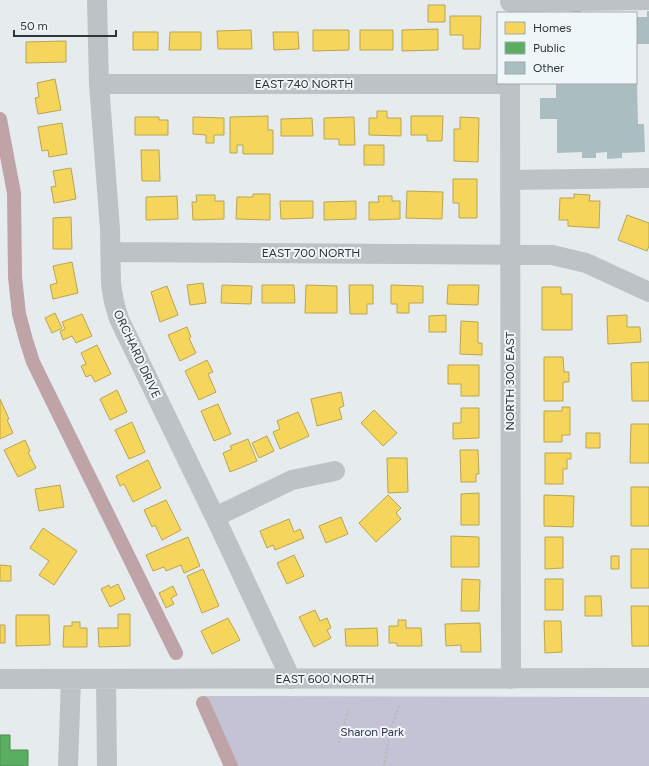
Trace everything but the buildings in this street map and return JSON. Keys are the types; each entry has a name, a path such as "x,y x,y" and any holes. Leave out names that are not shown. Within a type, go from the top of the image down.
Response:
{"street":[{"name":"ORCHARD DRIVE","path":"97,0 99,84 111,252 111,284 114,302 119,319 215,517 291,679"},
{"path":"510,5 649,0"},
{"name":"EAST 740 NORTH","path":"99,84 510,84"},
{"name":"NORTH 300 EAST","path":"510,84 511,679"},
{"path":"510,180 649,178"},
{"name":"EAST 700 NORTH","path":"111,252 552,255 586,263 649,292"},
{"path":"215,517 292,480 335,471"},
{"name":"EAST 600 NORTH","path":"0,679 649,678"},
{"path":"68,766 70,679"},
{"path":"106,679 107,766"}],"path":[{"path":"384,766 390,731 399,706"},
{"path":"339,743 349,708"}],"green space":[{"name":"Sharon Park","path":"203,696 649,697 649,766 235,766"}],"waterway":[{"path":"0,119 14,193 15,277 19,314 33,362 176,653"},
{"path":"203,703 231,766"}]}
